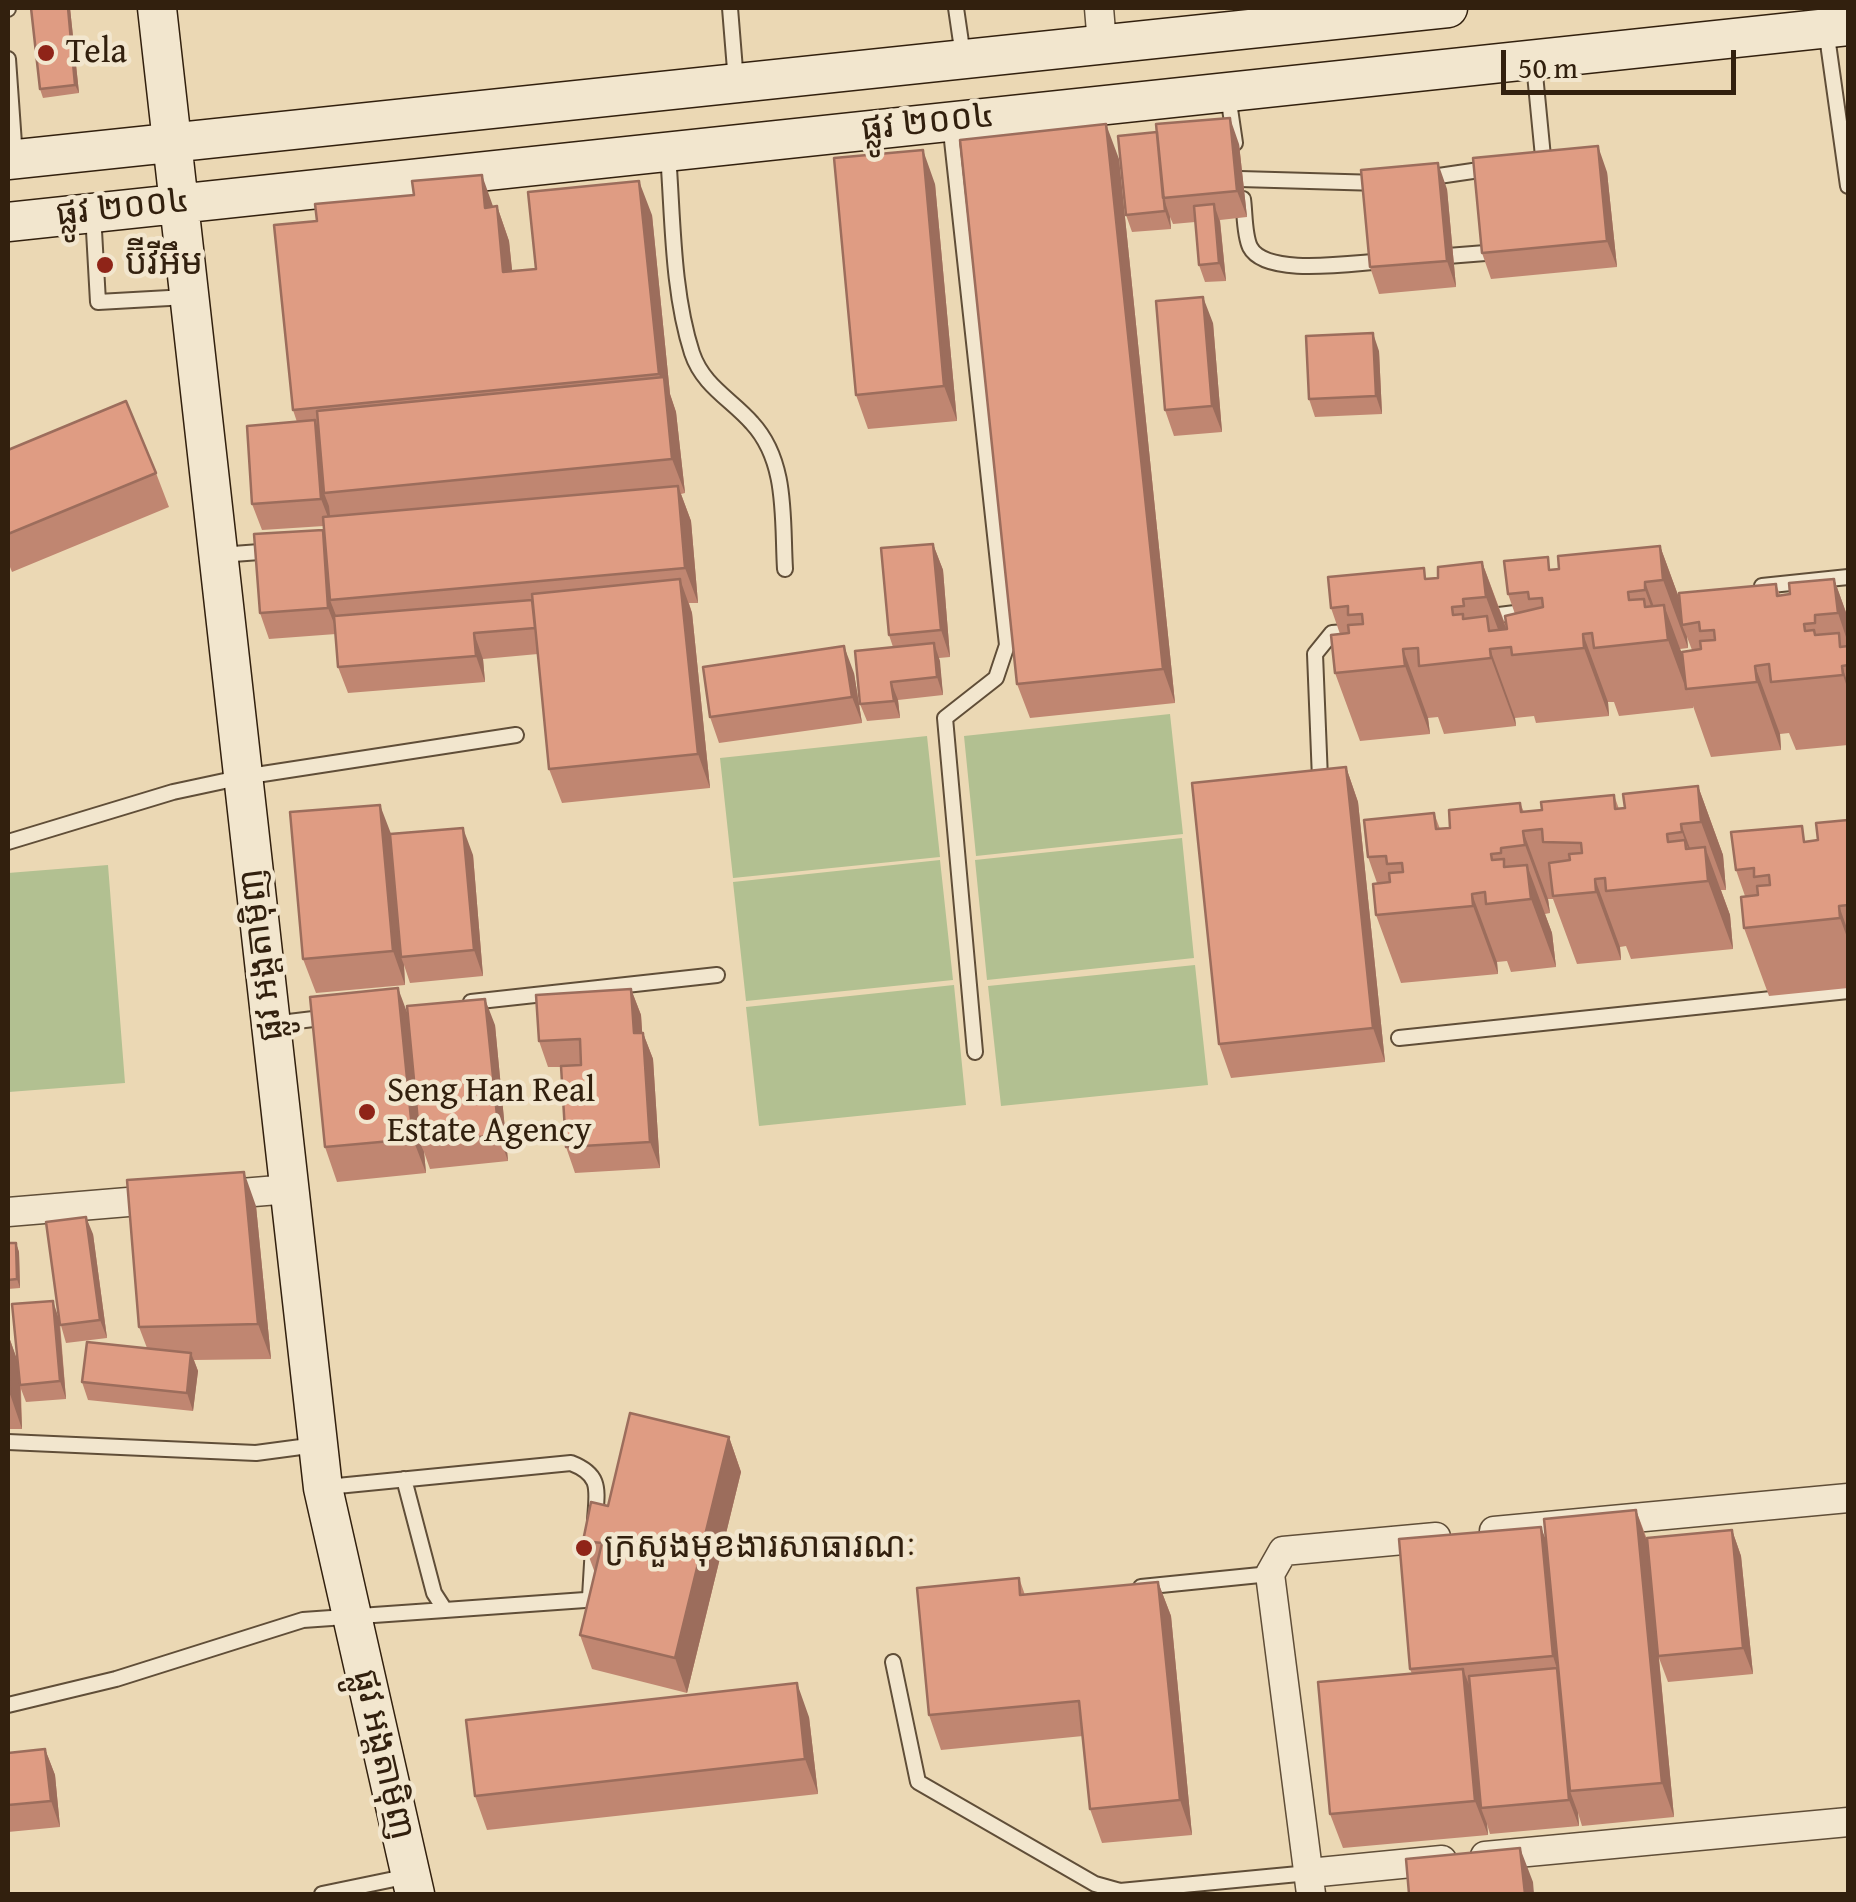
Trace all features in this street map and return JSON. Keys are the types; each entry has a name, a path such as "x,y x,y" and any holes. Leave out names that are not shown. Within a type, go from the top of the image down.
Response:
{"main road":[{"name":"ផ្លូវ អង្តតាម៉ិញ","path":"157,8 323,1488 413,1885"},
{"name":"ផ្លូវ ២០០៤","path":"11,159 963,59 1100,26 1448,8"},
{"name":"ផ្លូវ ២០០៤","path":"8,222 1837,27"}],"street":[{"path":"8,1212 290,1189"},
{"path":"1848,1498 1283,1551 1270,1574 1310,1884 1848,1822"}],"lane":[{"path":"730,8 736,82"},
{"path":"956,8 963,59"},
{"path":"1837,27 1848,186"},
{"path":"1533,58 1545,177"},
{"path":"8,60 11,159"},
{"path":"1228,89 1249,245 1266,262 1283,266 1406,260"},
{"path":"950,122 1007,645 996,678 945,718 974,1052"},
{"path":"668,153 676,262 693,355 718,396 752,422 777,458 785,570"},
{"path":"1524,163 1543,160"},
{"path":"1414,180 1506,166"},
{"path":"1240,180 1398,181"},
{"path":"92,213 98,302 190,297"},
{"path":"1424,258 1514,250"},
{"path":"219,556 296,549"},
{"path":"1753,587 1848,576"},
{"path":"1466,618 1542,610"},
{"path":"1320,780 1314,654 1332,633 1368,630"},
{"path":"8,842 173,792 243,777 516,735"},
{"path":"446,1004 717,975"},
{"path":"1400,1038 1848,992"},
{"path":"272,1024 349,1015"},
{"path":"8,1442 256,1453 318,1445"},
{"path":"8,1705 116,1679 303,1620 590,1597 598,1482 591,1470 571,1463 323,1488"},
{"path":"404,1480 434,1594 445,1610"},
{"path":"1115,1590 1270,1574"},
{"path":"893,1662 918,1782 1095,1884 1120,1890 1310,1884"},
{"path":"322,1894 413,1885"}],"green space":[{"path":"1170,714 1183,834 976,856 964,736"},
{"path":"927,736 940,857 733,878 720,758"},
{"path":"1182,838 1194,958 987,980 975,860"},
{"path":"940,860 953,980 746,1001 733,882"},
{"path":"108,865 125,1083 9,1092 8,873"},
{"path":"1195,965 1208,1085 1001,1106 988,986"},
{"path":"954,985 966,1105 759,1126 746,1007"}],"building":[{"path":"31,8 68,8 75,85 40,89"},
{"path":"1230,118 1237,191 1163,198 1156,124"},
{"path":"1106,124 1163,669 1017,684 960,140"},
{"path":"1157,132 1165,211 1126,215 1118,136"},
{"path":"1598,146 1607,241 1482,253 1473,158"},
{"path":"923,150 944,386 856,395 834,158"},
{"path":"1438,163 1447,261 1370,267 1361,170"},
{"path":"482,175 485,208 497,206 503,272 536,269 528,192 639,181 659,374 293,410 274,225 317,221 315,204 414,195 412,181"},
{"path":"1214,204 1219,263 1199,265 1194,206"},
{"path":"1203,297 1212,406 1165,410 1156,301"},
{"path":"1373,333 1376,396 1309,399 1306,336"},
{"path":"664,377 672,459 324,493 317,411"},
{"path":"126,401 156,473 8,534 8,450"},
{"path":"315,420 321,499 252,504 247,426"},
{"path":"678,486 685,568 330,600 323,517"},
{"path":"323,530 328,608 260,613 254,534"},
{"path":"933,544 941,630 889,635 881,548"},
{"path":"1660,546 1663,580 1645,582 1645,590 1628,592 1629,600 1644,599 1645,607 1664,605 1668,640 1594,648 1592,633 1583,634 1584,648 1512,655 1511,647 1490,649 1491,658 1419,666 1418,648 1403,649 1405,666 1335,673 1331,635 1349,633 1348,625 1363,624 1362,614 1348,615 1348,606 1331,608 1328,577 1424,568 1425,579 1438,578 1438,567 1482,562 1486,597 1463,599 1464,606 1452,607 1453,615 1463,614 1463,619 1487,616 1489,631 1507,629 1505,616 1543,607 1542,598 1529,599 1528,592 1508,594 1504,561 1548,557 1549,570 1559,569 1558,556"},
{"path":"680,579 698,754 549,769 532,594"},
{"path":"1834,579 1838,613 1815,615 1815,623 1804,624 1805,631 1814,630 1815,635 1839,633 1840,647 1848,646 1848,665 1842,666 1843,675 1771,682 1769,664 1755,666 1757,682 1686,689 1682,652 1701,649 1700,641 1715,640 1714,630 1700,631 1699,622 1682,625 1679,593 1776,584 1777,596 1790,594 1789,583"},
{"path":"532,600 535,628 474,633 476,656 338,667 334,616"},
{"path":"934,643 937,677 891,682 894,701 860,704 855,651"},
{"path":"844,646 852,697 710,717 703,667"},
{"path":"1346,767 1373,1028 1219,1044 1192,783"},
{"path":"1698,786 1701,822 1681,824 1682,832 1667,834 1668,842 1685,840 1686,849 1705,847 1708,881 1606,891 1605,878 1595,879 1596,892 1553,896 1549,863 1570,860 1569,854 1582,853 1581,843 1543,842 1542,829 1523,831 1525,845 1501,848 1501,853 1491,854 1492,860 1504,859 1504,867 1527,865 1531,899 1486,904 1485,892 1472,894 1473,906 1376,915 1373,884 1390,882 1389,873 1403,872 1402,863 1387,864 1386,856 1368,857 1364,820 1434,813 1436,829 1450,828 1449,810 1520,803 1521,812 1542,810 1541,802 1614,795 1615,809 1625,808 1623,794"},
{"path":"380,805 393,951 303,959 290,812"},
{"path":"1848,820 1848,905 1839,906 1840,918 1744,928 1741,897 1758,895 1757,886 1770,885 1769,875 1754,877 1754,868 1736,870 1731,832 1802,826 1804,842 1818,840 1816,823"},
{"path":"463,828 474,950 401,957 390,834"},
{"path":"398,988 413,1139 325,1147 310,997"},
{"path":"631,989 634,1033 643,1033 650,1142 566,1147 561,1066 581,1065 580,1039 539,1041 536,995"},
{"path":"485,999 499,1135 420,1143 407,1006"},
{"path":"244,1172 258,1324 139,1327 127,1180"},
{"path":"86,1217 100,1320 60,1325 46,1222"},
{"path":"8,1243 16,1243 17,1279 8,1280"},
{"path":"53,1301 60,1381 20,1385 12,1304"},
{"path":"87,1342 191,1353 187,1393 82,1382"},
{"name":"ក្រសួងមុខងារសាធារណៈ","path":"630,1413 729,1437 675,1658 580,1635 602,1543 583,1541 591,1502 608,1506"},
{"path":"1636,1510 1662,1783 1570,1791 1544,1519"},
{"path":"1541,1527 1553,1656 1410,1669 1399,1539"},
{"path":"1732,1530 1743,1648 1658,1656 1647,1538"},
{"path":"1019,1578 1020,1595 1158,1582 1180,1800 1090,1809 1079,1701 929,1715 917,1588"},
{"path":"1557,1668 1569,1800 1481,1808 1469,1676"},
{"path":"1463,1669 1475,1801 1330,1814 1318,1682"},
{"path":"797,1683 805,1759 475,1796 466,1720"},
{"path":"45,1749 51,1801 8,1805 8,1753"},
{"path":"1520,1848 1525,1894 1409,1894 1406,1859"}],"place":[{"name":"Tela","path":"46,53"},
{"name":"ប៊ីវីអឹម","path":"105,265"},
{"name":"Seng Han Real Estate Agency","path":"367,1112"},
{"name":"ក្រសួងមុខងារសាធារណៈ","path":"584,1548"}]}
